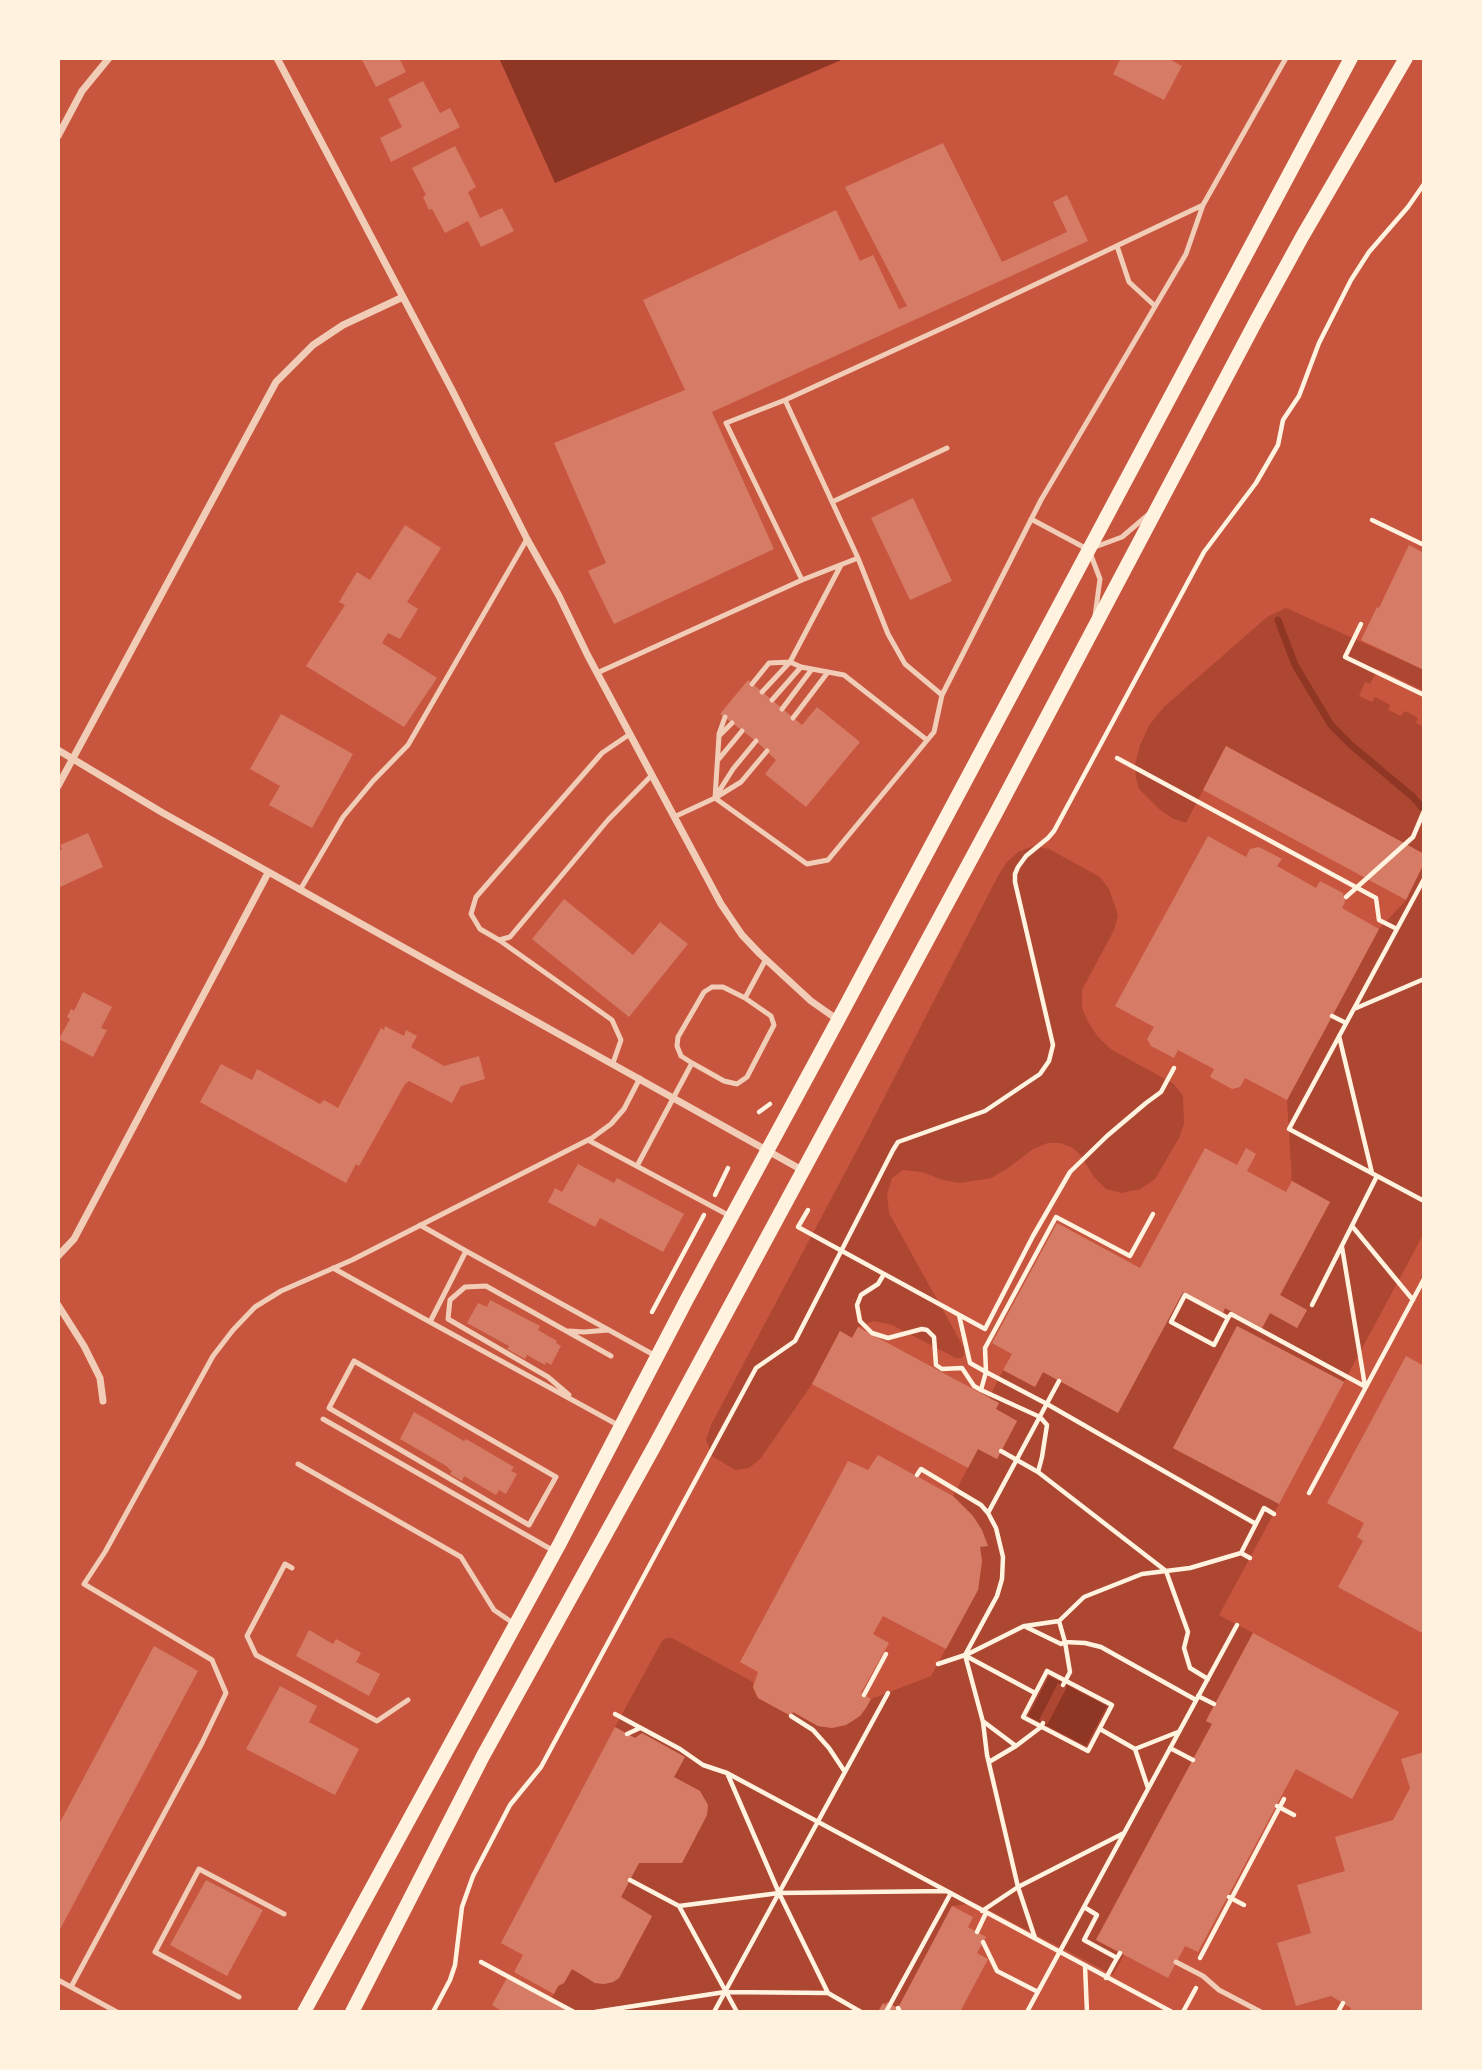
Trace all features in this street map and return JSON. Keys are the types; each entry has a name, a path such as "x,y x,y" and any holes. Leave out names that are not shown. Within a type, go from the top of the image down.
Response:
{"main road":[{"path":"304,2012 556,1552 657,1357 1351,58"},
{"path":"352,2012 483,1756 655,1446 1302,237 1406,58"}],"street":[{"path":"58,136 82,91 109,58"},
{"path":"277,58 720,904 742,935 765,959 811,1001 838,1020"},
{"path":"58,786 276,382 313,345 343,325 402,297"},
{"path":"58,750 268,873 802,1170"},
{"path":"58,1256 74,1239 268,873"},
{"path":"58,1304 100,1378 103,1401"}],"lane":[{"path":"715,798 807,864 828,860 934,732 942,695 1031,519 1185,254 1203,205 1286,58"},
{"path":"802,580 726,423 785,400 1203,205"},
{"path":"1117,246 1129,282 1155,306"},
{"path":"785,400 858,558 888,634 905,664 942,695"},
{"path":"832,502 947,448"},
{"path":"1089,550 1122,537 1157,507"},
{"path":"1031,519 1089,550 1100,579 1092,630"},
{"path":"300,890 343,817 408,745 527,539"},
{"path":"597,673 802,580 858,558"},
{"path":"762,692 790,662 841,565"},
{"path":"752,684 769,663 790,662 801,667 844,675 927,740"},
{"path":"772,700 801,667"},
{"path":"782,709 812,669"},
{"path":"793,718 828,672"},
{"path":"715,798 719,736 725,717"},
{"path":"719,736 732,723"},
{"path":"718,761 742,731"},
{"path":"612,1063 621,1040 612,1020 480,929 471,914 476,897 602,753 630,734"},
{"path":"715,798 733,769 756,741"},
{"path":"674,817 715,798 741,782 767,751"},
{"path":"499,940 510,937 523,924 608,820 652,775"},
{"path":"745,998 765,959"},
{"path":"712,987 723,987 745,998 771,1016 774,1025 747,1077 737,1084 724,1081 692,1063 681,1056 677,1046 678,1037 704,992 712,987"},
{"path":"637,1166 692,1063"},
{"path":"71,1987 226,1693 212,1660 84,1584 105,1552 213,1356 255,1307 281,1291 333,1268 588,1140 611,1124 624,1109 640,1079"},
{"path":"588,1140 732,1217"},
{"path":"420,1225 657,1357"},
{"path":"430,1322 466,1251"},
{"path":"333,1268 621,1426"},
{"path":"578,1402 548,1377 448,1319 450,1300 465,1287 486,1286 611,1356"},
{"path":"566,1331 608,1330"},
{"path":"354,1361 556,1477 530,1525 329,1408 354,1361"},
{"path":"323,1419 556,1552"},
{"path":"298,1464 461,1557 494,1611 516,1624"},
{"path":"292,1568 285,1564 247,1636 256,1655 377,1721 408,1700"},
{"path":"239,1997 155,1952 199,1869 284,1914"},
{"path":"1176,1962 1203,1976 1219,1990 1261,2012"},
{"path":"58,1980 117,2012"}],"path":[{"path":"433,2012 455,1965 462,1907 473,1876 510,1805 541,1767 756,1368 795,1341 898,1142 985,1111 1040,1074 1049,1060 1053,1045 1015,874 1026,856 1054,831 1203,552 1256,483 1278,445 1283,420 1299,396 1318,343 1351,280 1369,252 1424,184"},
{"path":"1372,520 1424,545"},
{"path":"1361,624 1345,657 1424,695"},
{"path":"1117,758 1376,898 1379,920 1397,929"},
{"path":"1346,897 1413,837 1424,811"},
{"path":"1424,879 1289,1129 1424,1201"},
{"path":"1354,1009 1424,979"},
{"path":"1332,1016 1346,1023"},
{"path":"1312,1305 1375,1175 1339,1036"},
{"path":"808,1210 799,1227 985,1329 1070,1172 1107,1136 1161,1092 1174,1068"},
{"path":"652,1312 728,1168"},
{"path":"981,1390 986,1372 985,1348 1056,1217 1130,1256 1153,1214"},
{"path":"1352,1226 1413,1300"},
{"path":"1342,1247 1366,1387"},
{"path":"884,1273 878,1284 866,1290 858,1300 858,1314 866,1329 887,1338 922,1329 927,1331 934,1337 936,1365 942,1369 962,1368 974,1386 1044,1420 1048,1429 1038,1472"},
{"path":"1308,1493 1424,1279"},
{"path":"1228,1318 1185,1295 1171,1322 1214,1345 1231,1314 1366,1387"},
{"path":"958,1315 970,1363 1256,1524"},
{"path":"988,1513 1059,1381"},
{"path":"1001,1451 1038,1472 1166,1571 1188,1632 1184,1648 1190,1668 1208,1679"},
{"path":"917,1475 921,1469 974,1499 988,1513 1000,1542 1003,1557 1002,1579 988,1614 965,1655 983,1721 989,1762 1018,1888 1035,1938"},
{"path":"1241,1553 1264,1508 1274,1514"},
{"path":"938,1664 965,1655 1024,1626 1059,1621 1084,1597 1142,1574 1190,1568 1241,1553 1250,1558"},
{"path":"1059,1621 1070,1672 1064,1683"},
{"path":"1027,2012 1237,1625"},
{"path":"1024,1626 1061,1644 1084,1643 1101,1647 1197,1698 1214,1704"},
{"path":"864,1695 886,1654"},
{"path":"965,1655 1036,1693"},
{"path":"1047,1671 1064,1683 1112,1705 1088,1751 1023,1717 1036,1693 1047,1671"},
{"path":"714,2012 888,1693"},
{"path":"615,1714 680,1749 703,1765 727,1773 1172,2012"},
{"path":"791,1716 813,1730 830,1748 845,1772"},
{"path":"983,1721 1016,1746"},
{"path":"989,1762 1016,1746 1042,1725"},
{"path":"627,1734 640,1728"},
{"path":"1100,1729 1135,1749 1148,1788"},
{"path":"1135,1749 1179,1732"},
{"path":"1170,1748 1193,1760"},
{"path":"727,1773 779,1893 828,1993"},
{"path":"1210,1963 1199,1957 1284,1799"},
{"path":"1278,1807 1294,1815"},
{"path":"977,1931 984,1912 1018,1888 1125,1832"},
{"path":"629,1880 679,1906 737,2012"},
{"path":"679,1906 779,1893 949,1892"},
{"path":"886,2012 949,1892"},
{"path":"1229,1897 1244,1905"},
{"path":"1084,1908 1097,1915 1084,1940 1119,1955 1106,1978"},
{"path":"983,1942 997,1970 1038,1992"},
{"path":"481,1962 574,2012"},
{"path":"1085,1966 1087,2012"},
{"path":"1183,2012 1199,1983"},
{"path":"595,2012 725,1992 828,1993 861,2012"},
{"path":"1338,2012 1343,2003"}],"shaded area":[{"path":"499,58 846,58 555,183"},
{"path":"1286,608 1424,670 1424,691 1378,669 1370,684 1365,682 1359,696 1372,702 1375,697 1390,705 1388,710 1401,716 1405,711 1418,718 1416,723 1424,727 1424,854 1226,746 1186,823 1159,809 1139,789 1135,765 1140,745 1150,724 1164,707 1267,617"},
{"path":"1033,846 1049,849 1100,877 1109,889 1118,915 1114,930 1082,990 1082,1008 1098,1037 1112,1050 1174,1084 1183,1096 1184,1124 1179,1138 1155,1179 1140,1189 1122,1193 1106,1189 1073,1148 1060,1143 1048,1143 1033,1149 991,1178 960,1183 922,1172 903,1170 892,1178 887,1194 889,1213 964,1348 964,1356 956,1358 892,1325 874,1321 858,1327 852,1338 840,1331 812,1384 761,1458 749,1468 735,1470 712,1456 706,1440 711,1425 865,1135 999,874 1018,852"},
{"path":"1424,863 1424,1233 1344,1382 1237,1326 1173,1448 1279,1504 1219,1615 1253,1633 1206,1720 1212,1724 1096,1939 1124,1955 1113,1975 975,1903 952,1906 898,2008 883,2003 878,2012 569,2012 550,2002 558,1986 564,1983 572,1969 595,1983 604,1984 619,1978 652,1917 621,1897 639,1863 682,1863 707,1815 707,1804 700,1791 674,1777 684,1758 615,1727 662,1641 672,1638 753,1682 758,1698 791,1716 793,1712 818,1726 832,1728 851,1722 860,1716 871,1699 931,1676 978,1590 982,1561 973,1516 953,1496 978,1449 997,1459 1017,1421 996,1409 989,1398 1003,1370 1035,1387 1043,1372 1064,1383 1183,1292 1223,1313 1225,1308 1262,1328 1270,1313 1297,1327 1307,1310 1280,1295 1330,1202 1292,1181 1287,1100 1379,929 1406,900"},
{"path":"1049,1676 1107,1706 1086,1746 1028,1716","holes":["1058,1683 1067,1687 1047,1725 1039,1720"]}],"building":[{"path":"361,58 399,58 406,72 376,87"},
{"path":"1121,58 1167,58 1182,66 1164,100 1113,74"},
{"path":"423,81 440,113 450,108 460,127 391,162 380,138 402,127 388,99"},
{"path":"943,143 1002,262 1067,232 1053,202 1067,195 1088,241 712,412 774,549 614,624 588,571 606,563 554,443 685,390 643,300 836,210 860,261 873,255 899,309 907,306 845,187"},
{"path":"455,146 476,187 468,192 480,218 502,208 514,231 481,247 468,221 445,233 432,209 429,210 423,197 426,195 412,168"},
{"path":"913,498 952,581 910,600 871,518"},
{"path":"405,525 441,548 407,602 418,609 400,639 388,633 382,643 437,678 404,727 306,666 345,605 339,602 357,572 370,580"},
{"path":"1409,545 1424,553 1424,670 1361,640"},
{"path":"748,680 802,725 817,707 860,742 806,807 765,774 776,760 720,714"},
{"path":"281,714 353,754 312,828 269,805 280,786 250,769"},
{"path":"1226,746 1424,854 1424,863 1406,900 1203,790"},
{"path":"88,833 103,867 58,888 58,851 62,849 60,845"},
{"path":"1208,836 1246,857 1250,849 1259,847 1282,859 1277,866 1316,888 1320,881 1343,893 1345,902 1342,908 1379,929 1287,1100 1245,1078 1240,1087 1232,1089 1210,1077 1214,1069 1178,1050 1174,1058 1151,1046 1147,1039 1154,1027 1115,1006"},
{"path":"564,899 633,955 660,922 688,944 629,1017 532,939"},
{"path":"83,992 112,1007 101,1028 107,1030 93,1057 59,1039 70,1019 67,1017 71,1009 74,1011"},
{"path":"385,1026 404,1036 406,1030 417,1036 411,1047 444,1066 479,1056 485,1079 461,1086 452,1103 409,1081 359,1166 356,1164 346,1183 200,1102 221,1064 252,1080 257,1069 320,1104 324,1100 338,1108 381,1028 384,1030"},
{"path":"1205,1148 1237,1165 1246,1148 1256,1154 1247,1171 1286,1192 1292,1181 1330,1202 1280,1295 1307,1310 1297,1328 1270,1313 1262,1328 1225,1308 1223,1313 1183,1292 1118,1413 1043,1372 1035,1387 1003,1370 1012,1354 992,1343 1057,1223 1140,1268"},
{"path":"578,1164 614,1183 617,1178 684,1214 663,1252 600,1218 595,1227 548,1202 555,1188 562,1192"},
{"path":"490,1300 540,1326 538,1330 557,1341 561,1346 551,1365 546,1362 545,1365 527,1355 525,1359 507,1349 509,1346 467,1323 478,1303 487,1307"},
{"path":"1237,1326 1344,1382 1279,1504 1173,1448"},
{"path":"858,1327 999,1403 996,1409 1017,1421 997,1459 978,1449 968,1468 812,1384 840,1331 852,1338"},
{"path":"1406,1356 1424,1366 1424,1634 1338,1587 1363,1541 1357,1537 1364,1523 1327,1503"},
{"path":"414,1412 514,1467 511,1471 517,1474 506,1494 499,1490 496,1495 464,1476 462,1481 450,1474 452,1471 448,1467 400,1439"},
{"path":"878,1455 953,1496 973,1516 988,1546 980,1547 982,1561 978,1590 946,1649 883,1616 873,1634 889,1643 861,1693 871,1699 866,1708 860,1716 846,1725 832,1728 818,1726 793,1712 791,1716 758,1698 753,1687 758,1672 740,1662 848,1461 868,1470"},
{"path":"309,1630 333,1644 336,1639 361,1653 356,1662 380,1674 369,1696 296,1656"},
{"path":"1253,1633 1399,1712 1352,1799 1296,1769 1198,1952 1185,1946 1168,1978 1096,1940 1212,1724 1206,1721"},
{"path":"154,1646 198,1671 58,1933 58,1826"},
{"path":"280,1686 317,1706 309,1722 359,1749 335,1795 246,1749"},
{"path":"615,1727 635,1738 642,1733 685,1757 674,1777 700,1791 708,1805 707,1815 682,1863 639,1863 621,1897 652,1916 619,1978 604,1984 595,1983 572,1969 554,1994 514,1972 523,1955 501,1943"},
{"path":"1424,1752 1424,2012 1352,2012 1351,2008 1331,1996 1296,2006 1277,1943 1311,1933 1297,1885 1345,1871 1335,1837 1393,1820 1410,1788 1401,1759"},
{"path":"206,1880 263,1910 227,1976 170,1945"},
{"path":"952,1906 973,1917 968,1927 986,1937 977,1953 988,1959 960,2012 878,2012 883,2003 886,2005 887,2002 898,2008"},
{"path":"507,1978 569,2012 498,2012 500,2010 492,2005"}],"waterway":[{"path":"1278,620 1295,665 1331,725 1413,797 1424,810"}]}
